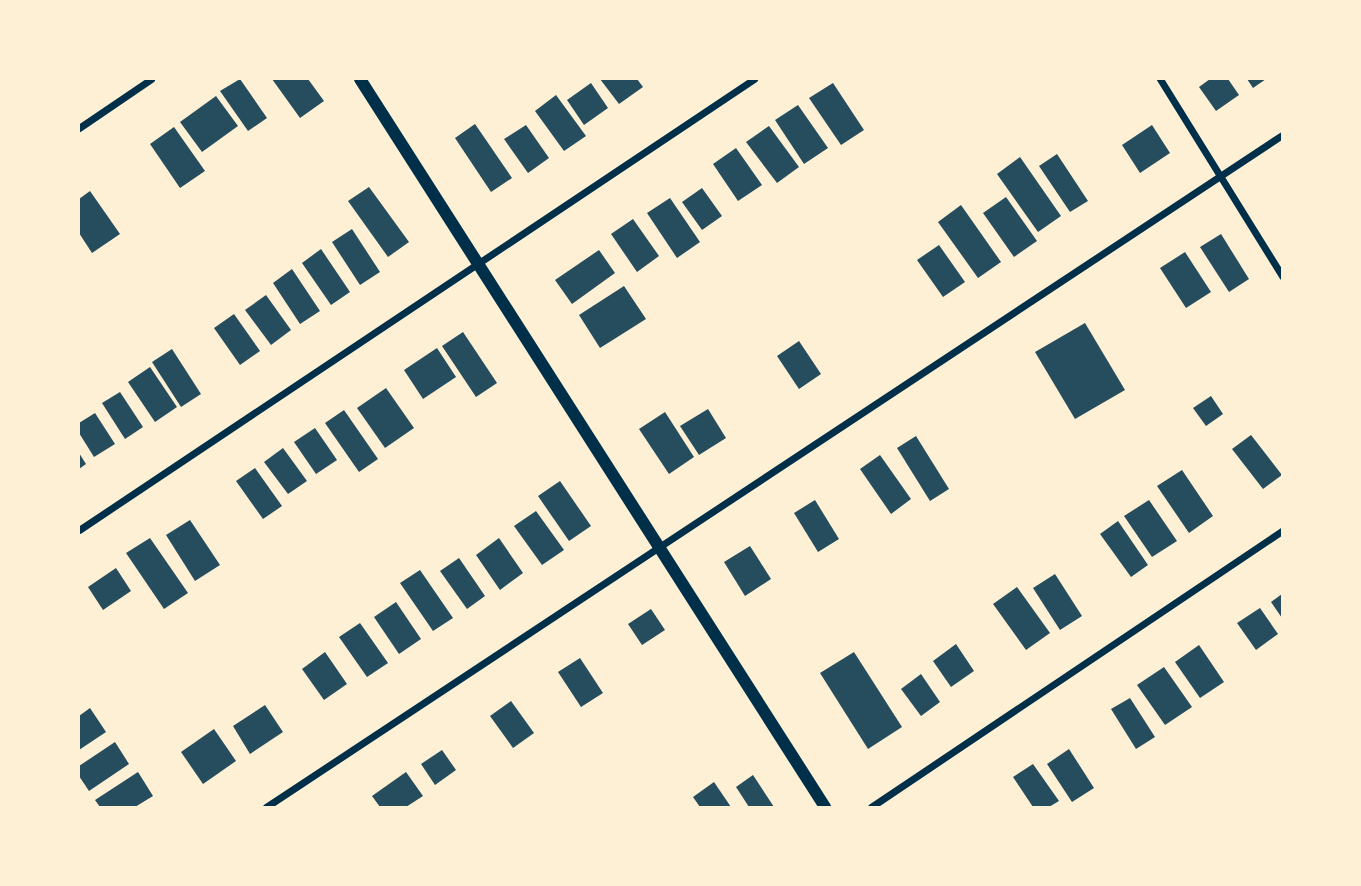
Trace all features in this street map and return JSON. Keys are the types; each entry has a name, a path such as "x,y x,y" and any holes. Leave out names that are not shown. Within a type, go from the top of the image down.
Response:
{"main road":[{"path":"360,79 825,807"}],"street":[{"path":"79,128 151,79"},
{"path":"79,530 754,79"},
{"path":"1160,79 1282,276"},
{"path":"266,807 1282,135"},
{"path":"871,807 1282,531"}],"building":[{"path":"240,79 267,118 248,131 220,91"},
{"path":"272,79 308,79 324,101 300,118"},
{"path":"600,79 637,79 643,87 619,104"},
{"path":"1210,79 1228,79 1239,95 1216,111 1199,87"},
{"path":"1247,79 1266,79 1253,88"},
{"path":"591,83 608,108 584,125 567,100"},
{"path":"833,83 864,130 841,145 809,98"},
{"path":"556,95 586,136 564,151 535,111"},
{"path":"216,96 238,126 202,152 180,122"},
{"path":"798,105 828,148 804,164 775,120"},
{"path":"475,124 512,178 491,192 455,138"},
{"path":"526,125 549,158 528,173 504,139"},
{"path":"1152,125 1170,153 1140,173 1122,145"},
{"path":"769,126 799,167 777,183 746,142"},
{"path":"174,127 205,171 180,188 150,144"},
{"path":"736,148 762,185 738,201 713,164"},
{"path":"1057,154 1088,201 1070,212 1039,166"},
{"path":"1020,157 1061,216 1038,232 997,174"},
{"path":"369,187 409,242 388,257 348,201"},
{"path":"702,188 722,216 702,230 682,202"},
{"path":"90,191 120,234 92,253 79,233 79,199"},
{"path":"1006,197 1037,241 1014,257 983,213"},
{"path":"670,198 700,242 677,258 647,213"},
{"path":"961,205 1001,262 978,278 938,222"},
{"path":"633,219 659,256 637,272 611,234"},
{"path":"352,229 380,272 360,285 332,242"},
{"path":"1221,234 1249,279 1229,292 1200,247"},
{"path":"939,245 965,282 943,297 917,260"},
{"path":"321,249 350,292 331,305 302,263"},
{"path":"599,250 615,273 572,304 555,280"},
{"path":"1185,252 1211,292 1186,308 1160,268"},
{"path":"292,269 320,311 300,324 273,283"},
{"path":"624,286 646,319 600,348 579,315"},
{"path":"266,295 291,330 271,345 245,310"},
{"path":"234,314 260,351 240,365 214,328"},
{"path":"1085,323 1125,390 1075,419 1035,352"},
{"path":"463,332 497,383 476,397 442,346"},
{"path":"799,341 821,374 799,389 777,356"},
{"path":"437,348 456,377 423,399 404,370"},
{"path":"172,349 201,394 181,407 152,362"},
{"path":"150,367 177,407 155,422 128,382"},
{"path":"386,388 414,428 385,448 357,408"},
{"path":"120,392 143,427 125,439 102,403"},
{"path":"1211,396 1223,414 1206,426 1193,408"},
{"path":"708,409 726,438 699,455 680,426"},
{"path":"344,410 378,459 359,472 325,423"},
{"path":"665,412 694,457 669,474 639,429"},
{"path":"95,413 115,444 94,457 79,433 79,423"},
{"path":"315,428 337,460 316,474 294,442"},
{"path":"1251,435 1282,475 1263,489 1232,449"},
{"path":"916,436 949,489 930,501 897,448"},
{"path":"283,448 307,481 288,494 264,462"},
{"path":"79,453 86,464 79,469"},
{"path":"880,455 911,499 891,514 860,469"},
{"path":"255,468 282,506 263,519 236,481"},
{"path":"1182,470 1213,516 1189,533 1157,486"},
{"path":"560,481 591,526 569,541 538,496"},
{"path":"815,500 839,539 818,552 794,513"},
{"path":"1149,500 1177,541 1152,557 1124,516"},
{"path":"536,511 564,550 542,565 514,526"},
{"path":"190,520 220,565 195,581 166,535"},
{"path":"1118,521 1148,565 1131,577 1100,534"},
{"path":"150,538 188,593 164,609 126,553"},
{"path":"499,538 523,573 500,590 476,555"},
{"path":"750,546 771,579 745,596 724,562"},
{"path":"459,558 485,596 467,609 440,571"},
{"path":"116,568 131,591 103,610 88,587"},
{"path":"420,570 453,618 433,631 400,583"},
{"path":"1055,574 1082,616 1060,630 1033,588"},
{"path":"1017,587 1050,633 1026,650 993,604"},
{"path":"1282,594 1282,618 1271,602"},
{"path":"396,602 421,639 399,654 374,617"},
{"path":"1260,608 1278,634 1256,650 1237,623"},
{"path":"651,609 665,630 642,645 628,624"},
{"path":"360,623 388,663 367,677 339,637"},
{"path":"956,644 974,671 951,687 933,661"},
{"path":"1199,645 1224,682 1200,698 1175,662"},
{"path":"325,652 347,684 324,700 302,669"},
{"path":"854,652 902,727 868,749 820,673"},
{"path":"580,658 603,693 581,707 558,672"},
{"path":"1164,667 1192,707 1165,725 1137,685"},
{"path":"921,674 940,702 921,716 901,689"},
{"path":"1130,698 1155,737 1136,749 1111,709"},
{"path":"511,701 534,733 513,748 490,716"},
{"path":"265,705 283,732 250,754 233,726"},
{"path":"90,708 106,732 79,750 79,716"},
{"path":"214,729 236,761 203,784 181,752"},
{"path":"115,742 129,764 89,791 79,776 79,766"},
{"path":"1069,749 1094,788 1072,802 1047,764"},
{"path":"442,750 456,770 435,785 421,764"},
{"path":"1033,764 1059,801 1049,807 1033,807 1013,777"},
{"path":"138,772 153,796 135,807 100,807 95,800"},
{"path":"406,772 423,796 406,807 380,807 372,796"},
{"path":"753,775 774,807 749,807 736,787"},
{"path":"714,782 731,807 700,807 693,797"}]}
